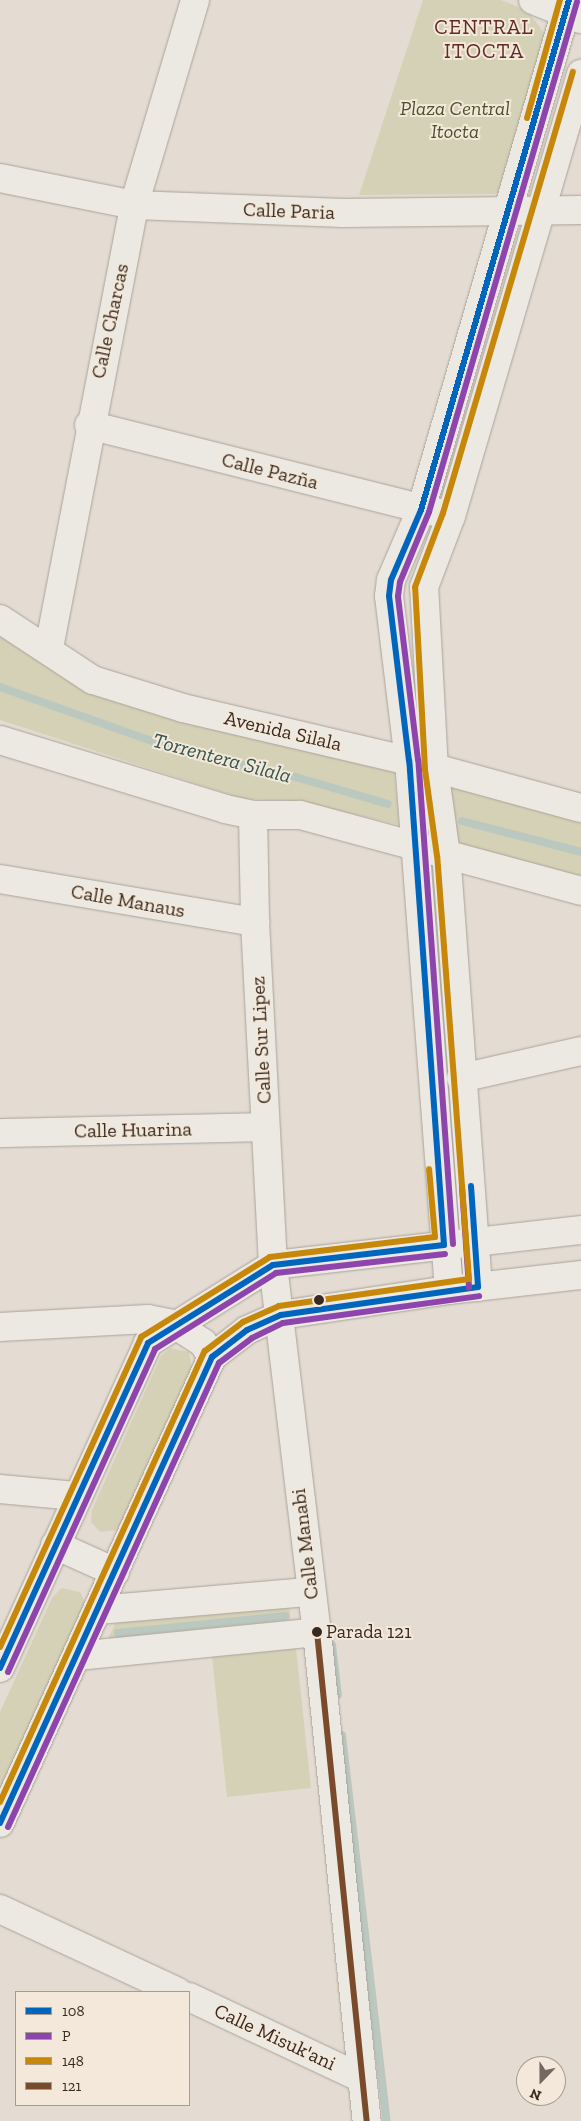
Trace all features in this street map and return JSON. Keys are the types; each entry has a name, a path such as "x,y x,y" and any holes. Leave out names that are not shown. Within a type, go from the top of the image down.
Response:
{"street":[{"name":"Calle Charcas","path":"49,648 89,425 134,205 195,0"},
{"path":"478,1287 477,1244 461,1078 446,855 422,765 389,596 391,580 421,510 571,11 533,0"},
{"path":"449,1290 444,1246 416,845 422,765 424,587 451,516 581,74"},
{"name":"Calle Paria","path":"0,178 134,205 343,213 509,213 581,210"},
{"name":"Calle Pazña","path":"89,425 451,516"},
{"name":"Avenida Silala","path":"0,619 49,648 93,680 183,708 422,765 581,808"},
{"path":"0,740 254,815 300,815 581,891"},
{"name":"Calle Sur Lipez","path":"254,815 255,922 273,1265"},
{"name":"Calle Manaus","path":"0,879 255,922"},
{"path":"461,1078 581,1051"},
{"name":"Calle Huarina","path":"0,1133 265,1127"},
{"path":"0,1668 76,1496 148,1343 174,1324 273,1265 477,1244 581,1230"},
{"name":"Calle Manabi","path":"273,1265 310,1592 317,1632 361,2078 367,2121"},
{"path":"0,1823 212,1357 247,1330 280,1316 449,1290 581,1276"},
{"path":"0,1327 148,1319 174,1324 203,1343 212,1357"},
{"path":"0,1489 76,1496"},
{"path":"55,1546 115,1572"},
{"path":"98,1610 310,1592"},
{"path":"77,1656 317,1632"},
{"path":"0,1909 176,1991"},
{"name":"Calle Misuk'ani","path":"190,1997 361,2078"}],"green space":[{"name":"Plaza Central Itocta","path":"423,0 501,0 528,11 547,37 500,191 495,194 359,195"},
{"path":"0,631 88,685 394,765 399,825 298,801 243,799 0,720"},
{"path":"448,787 581,822 581,878 455,843"},
{"path":"170,1348 189,1352 192,1370 119,1530 100,1532 91,1522 92,1510 161,1356"},
{"path":"61,1588 80,1592 86,1604 0,1796 0,1712 52,1598"},
{"path":"289,1605 291,1623 107,1641 116,1622"},
{"path":"296,1648 311,1788 227,1797 212,1657"}],"waterway":[{"name":"Torrentera Silala","path":"0,687 185,753 282,773 388,804"},
{"name":"Torrentera Silala","path":"462,821 581,852"},
{"path":"118,1633 285,1616"},
{"path":"332,1645 338,1695"},
{"path":"342,1735 387,2121"}],"transit line":[{"name":"148","path":"527,118 560,0"},
{"name":"108","path":"444,1245 409,761 389,596 391,580 421,510 569,0"},
{"name":"P","path":"453,1244 418,760 398,596 400,582 429,512 577,2"},
{"name":"148","path":"0,1802 205,1351 243,1322 279,1306 469,1279 437,856 425,769 415,587 443,513 573,72"},
{"name":"148","path":"0,1647 141,1337 270,1257 435,1237 429,1169"},
{"name":"108","path":"471,1186 478,1287"},
{"name":"P","path":"462,1187 469,1288"},
{"name":"108","path":"0,1668 148,1343 273,1265 444,1245"},
{"name":"P","path":"8,1672 155,1349 276,1273 445,1254"},
{"name":"108","path":"0,1823 212,1357 247,1330 281,1315 478,1287"},
{"name":"P","path":"8,1827 219,1363 252,1338 283,1323 479,1296"},
{"name":"121","path":"317,1632 367,2121"}],"place":[{"name":"Parada 121","path":"317,1632"}],"district":[{"name":"CENTRAL ITOCTA","path":"484,39"}]}
